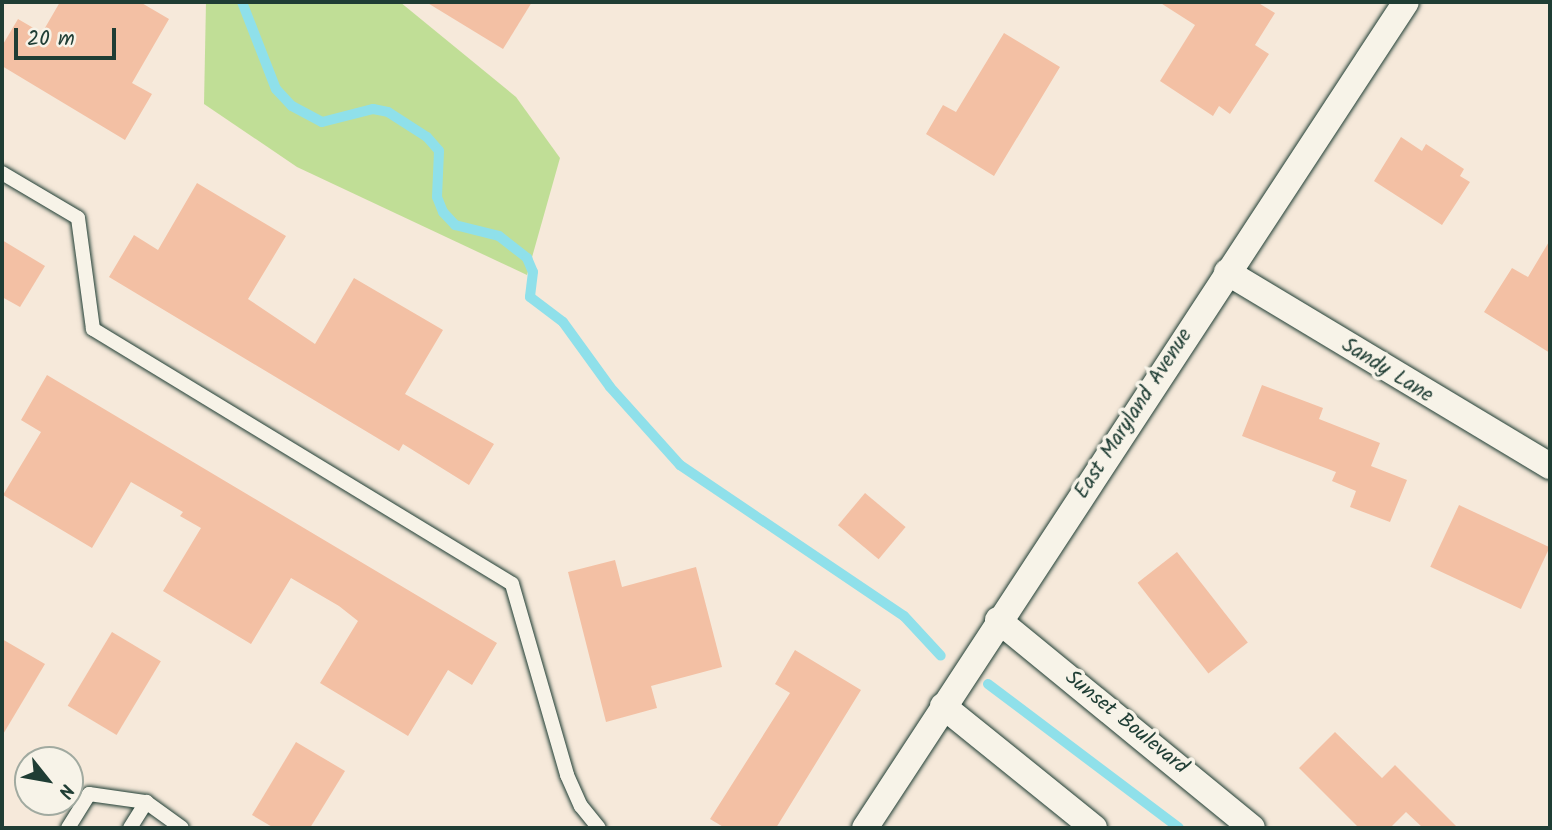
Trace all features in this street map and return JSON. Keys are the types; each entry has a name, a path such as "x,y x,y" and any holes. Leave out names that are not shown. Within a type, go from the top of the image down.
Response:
{"street":[{"name":"East Maryland Avenue","path":"865,828 1227,272 1396,5"},
{"name":"Sandy Lane","path":"1227,272 1550,466"},
{"name":"Sunset Boulevard","path":"998,620 1252,828"},
{"path":"943,706 1094,828"}],"lane":[{"path":"2,173 78,218 93,329 512,584 567,775 599,828"},
{"path":"68,828 89,794 146,802 182,828"},
{"path":"130,828 146,802"}],"green space":[{"path":"206,2 400,2 516,97 560,158 527,275 297,167 204,104"}],"building":[{"path":"60,2 140,2 169,19 132,83 152,94 125,140 2,66 2,46 18,19 42,33"},
{"path":"426,2 532,2 503,49"},
{"path":"1159,2 1257,2 1275,13 1255,45 1269,54 1230,114 1219,106 1213,116 1160,81 1195,25"},
{"path":"1004,33 1060,67 994,176 926,134 943,105 956,112"},
{"path":"1401,137 1422,151 1426,144 1464,169 1460,176 1470,182 1442,225 1374,181"},
{"path":"197,183 286,236 248,299 315,344 354,278 443,330 405,394 494,444 469,485 403,444 399,451 109,277 134,235 158,250"},
{"path":"2,240 45,266 20,307 2,297"},
{"path":"1550,240 1550,353 1484,312 1512,268 1528,277"},
{"path":"47,375 497,643 472,685 448,670 408,736 320,683 358,621 339,606 291,578 251,644 163,591 201,528 180,516 183,512 131,482 92,548 3,495 41,432 21,420"},
{"path":"1262,385 1323,408 1319,419 1380,443 1371,466 1407,480 1390,522 1350,507 1356,491 1332,481 1336,472 1242,436"},
{"path":"865,493 906,527 879,559 838,525"},
{"path":"1459,505 1550,547 1521,609 1430,567"},
{"path":"1177,552 1248,643 1208,673 1138,583"},
{"path":"615,560 622,587 696,567 722,667 651,686 657,708 606,722 568,572"},
{"path":"112,632 161,661 117,735 68,706"},
{"path":"2,639 45,664 2,736"},
{"path":"795,650 861,690 776,828 725,828 710,819 790,693 775,684"},
{"path":"1335,732 1382,778 1395,765 1458,828 1423,828 1406,812 1390,828 1359,828 1299,768"},
{"path":"296,742 345,771 310,828 274,828 252,815"}],"waterway":[{"path":"242,2 276,89 292,106 322,122 373,109 388,112 427,137 439,151 437,197 443,212 455,225 499,236 527,258 533,272 530,297 563,322 610,387 680,465 904,616 941,656"},
{"path":"988,684 1179,828"}]}
